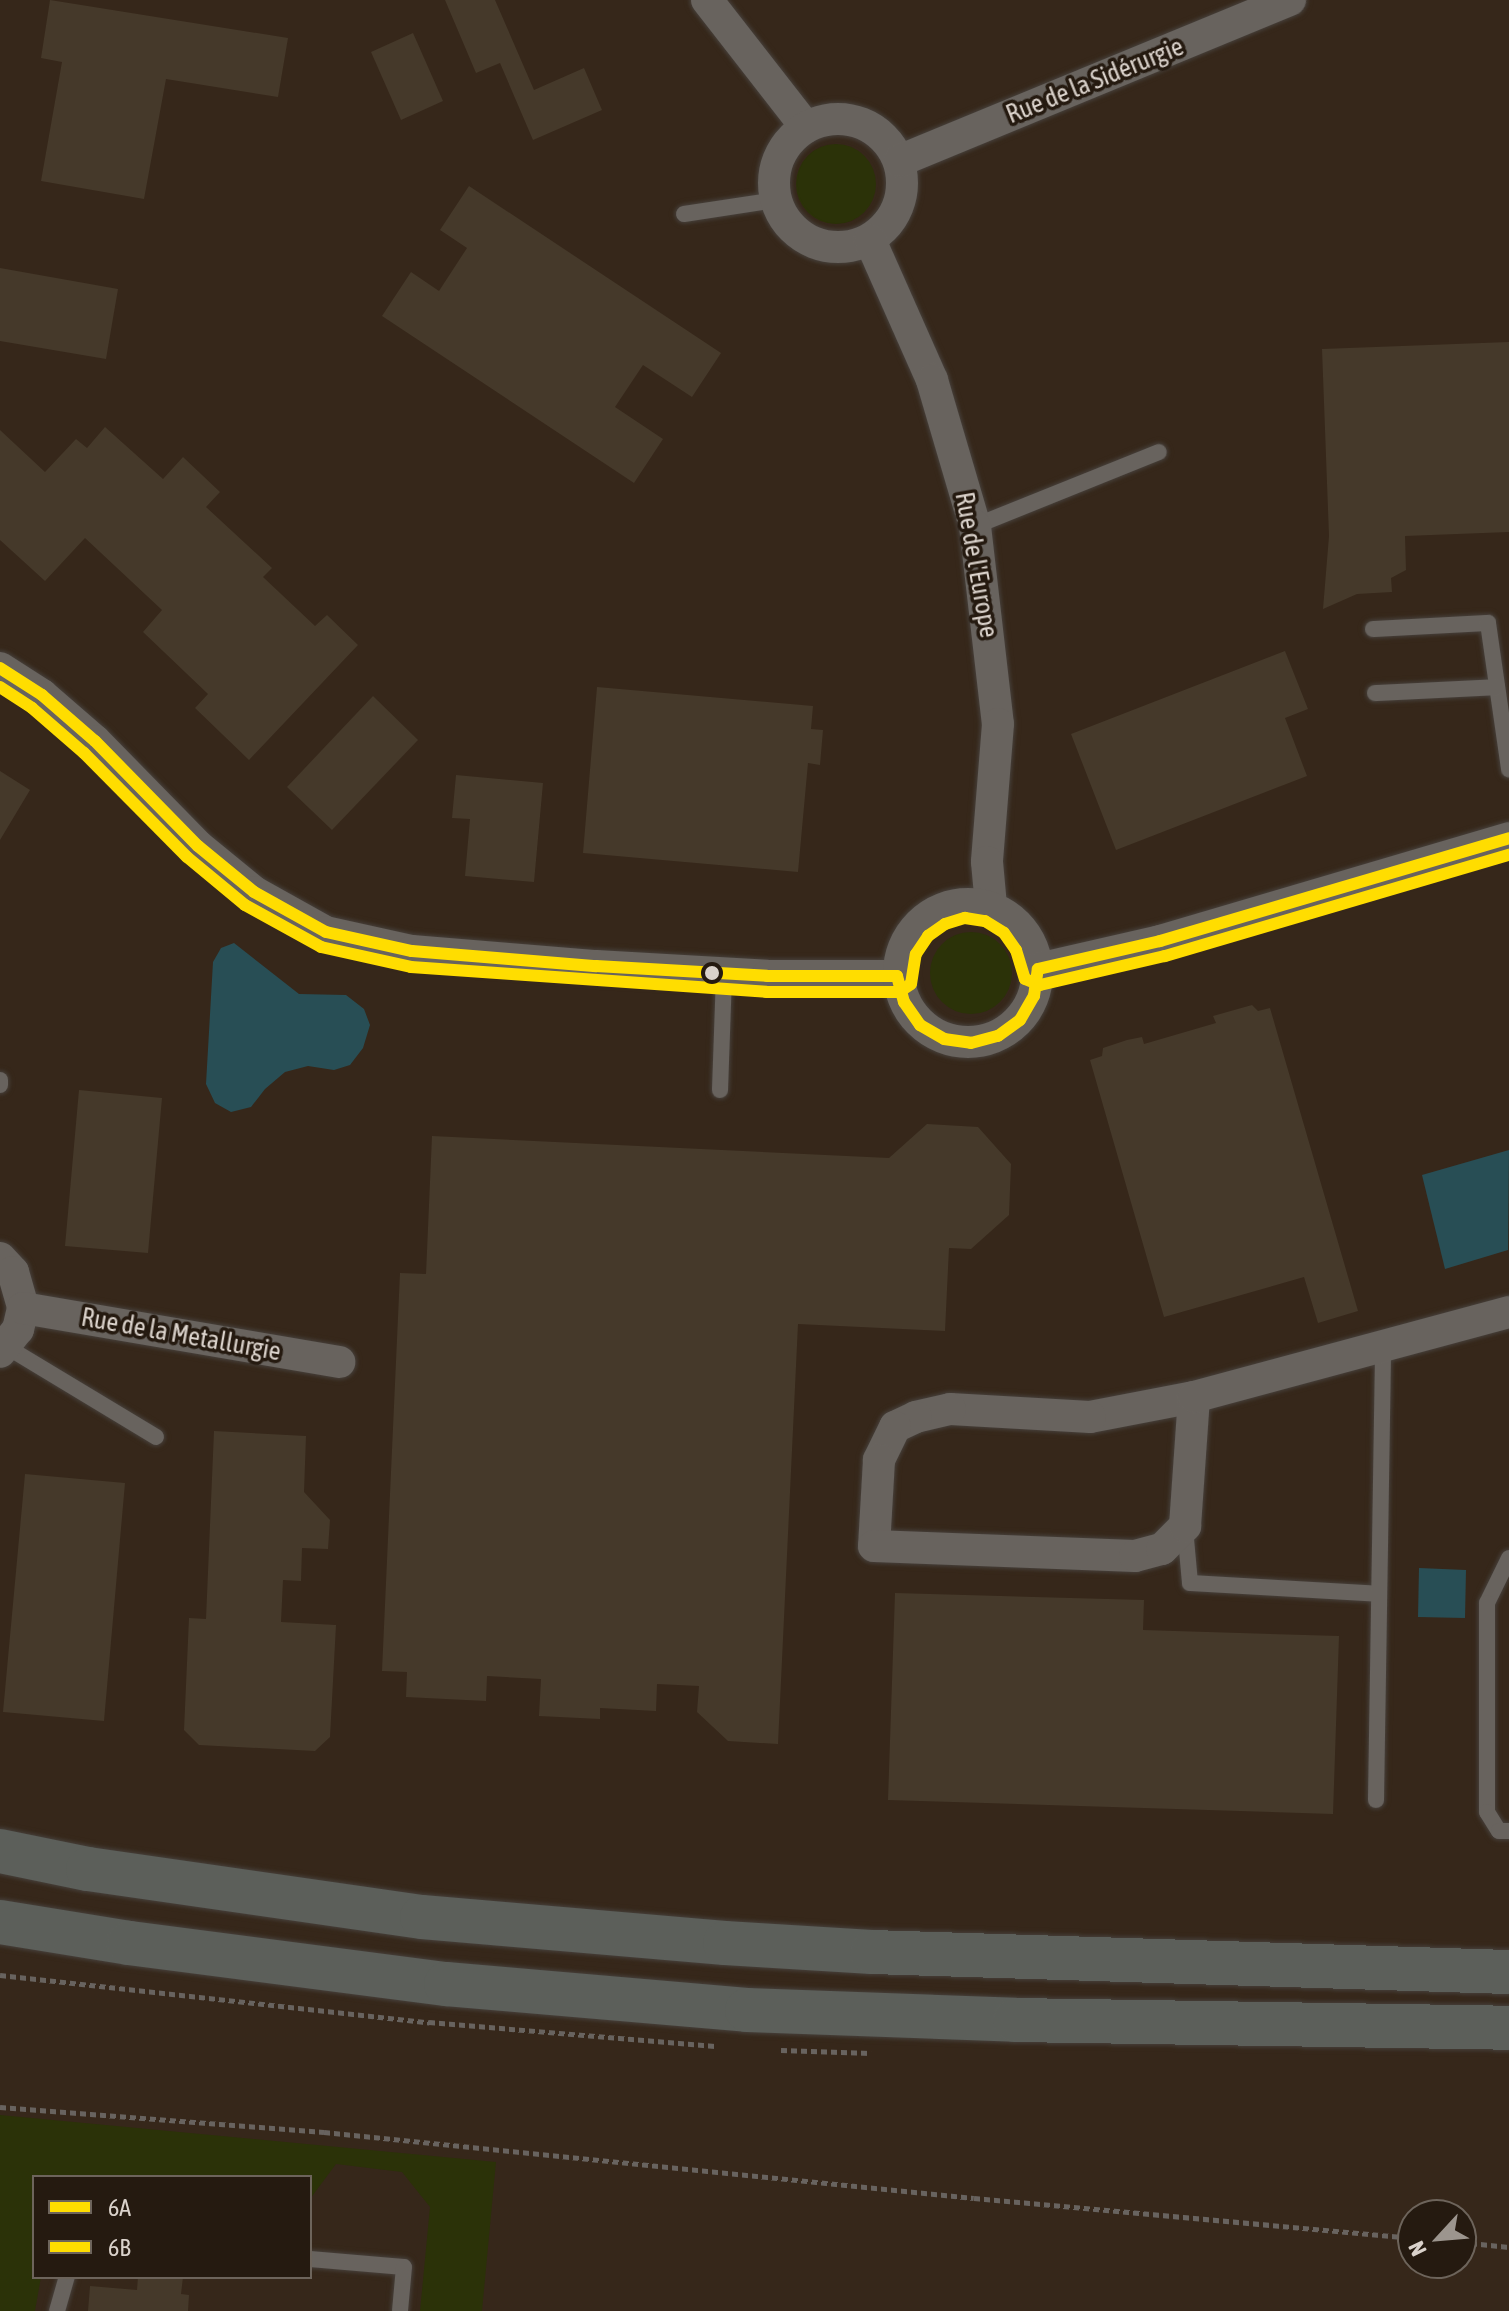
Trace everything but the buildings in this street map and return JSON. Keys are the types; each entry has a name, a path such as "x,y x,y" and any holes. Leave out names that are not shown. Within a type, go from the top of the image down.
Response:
{"main road":[{"path":"0,1851 88,1869 422,1917 694,1941 872,1952 1509,1972"},
{"path":"0,1922 129,1943 446,1984 747,2010 1029,2020 1509,2028"}],"street":[{"path":"707,0 806,127"},
{"name":"Rue de la Sidérurgie","path":"899,161 1290,0"},
{"path":"827,119 849,119 870,127 887,141 899,161 903,179 899,205 885,229 870,240 852,247 832,248 813,243 790,225 775,200 773,179 778,158 789,140 806,127 827,119"},
{"name":"Rue de l'Europe","path":"870,240 932,380 975,526 998,724 987,862 991,906"},
{"path":"0,668 42,695 95,741 198,846 254,892 326,932 412,951 724,973 897,976"},
{"path":"1038,969 1160,941 1509,838"},
{"path":"964,902 991,906 1015,921 1031,943 1038,969 1034,996 1020,1020 998,1036 971,1043 944,1039 920,1025 904,1002 897,976 901,948 916,925 938,909 964,902"},
{"path":"0,1258 13,1272 23,1308 18,1329 4,1349"},
{"name":"Rue de la Metallurgie","path":"23,1308 339,1362"},
{"path":"1194,1397 1185,1526 1162,1549 1135,1556 874,1546 879,1460 895,1427 916,1417 950,1409 1090,1417 1194,1397 1509,1312"}],"lane":[{"path":"684,214 775,200"},
{"path":"975,526 1159,452"},
{"path":"1373,629 1488,623 1509,769"},
{"path":"1375,693 1497,687"},
{"path":"720,1090 724,973"},
{"path":"1376,1800 1383,1346"},
{"path":"4,1349 156,1437"},
{"path":"1185,1526 1190,1583 1379,1594"},
{"path":"1509,1558 1487,1603 1487,1812 1499,1831 1509,1831"},
{"path":"312,2259 404,2267 400,2311"},
{"path":"57,2311 66,2279"}],"path":[{"path":"0,2107 324,2132 1397,2236"},
{"path":"1477,2244 1509,2247"}],"shaded area":[{"path":"0,0 1509,0 1509,2311 0,2311"}],"green space":[{"path":"836,144 851,147 864,156 873,169 876,184 873,199 864,212 851,221 836,224 821,221 808,212 799,199 796,184 799,169 808,156 821,147"},
{"path":"971,932 987,935 1000,944 1009,957 1012,973 1009,989 1000,1002 987,1011 971,1014 955,1011 942,1002 933,989 930,973 933,957 942,944 955,935"},
{"path":"0,2115 496,2162 482,2311 420,2311 430,2207 402,2172 336,2164 312,2196 312,2175 32,2175 32,2279 41,2279 35,2311 0,2311"}],"water":[{"path":"234,943 299,994 346,995 364,1009 370,1025 363,1048 350,1065 334,1070 308,1066 285,1072 265,1089 251,1107 231,1112 215,1103 206,1084 213,962 221,948"},
{"path":"1509,1150 1508,1250 1445,1269 1422,1175"},
{"path":"1419,1568 1466,1570 1465,1618 1418,1617"}],"transit line":[{"name":"6A","path":"0,668 42,695 95,741 198,846 254,892 326,932 412,951 596,966 767,976 897,976 904,1002 920,1025 944,1039 971,1043 998,1036 1020,1020 1034,996 1038,969 1160,941 1509,838"},
{"name":"6B","path":"0,687 32,708 84,753 187,857 245,905 321,947 411,967 766,992 899,992 911,984 916,954 928,936 945,924 965,918 985,921 1004,933 1016,950 1025,979 1040,985 1165,956 1509,855"}]}
